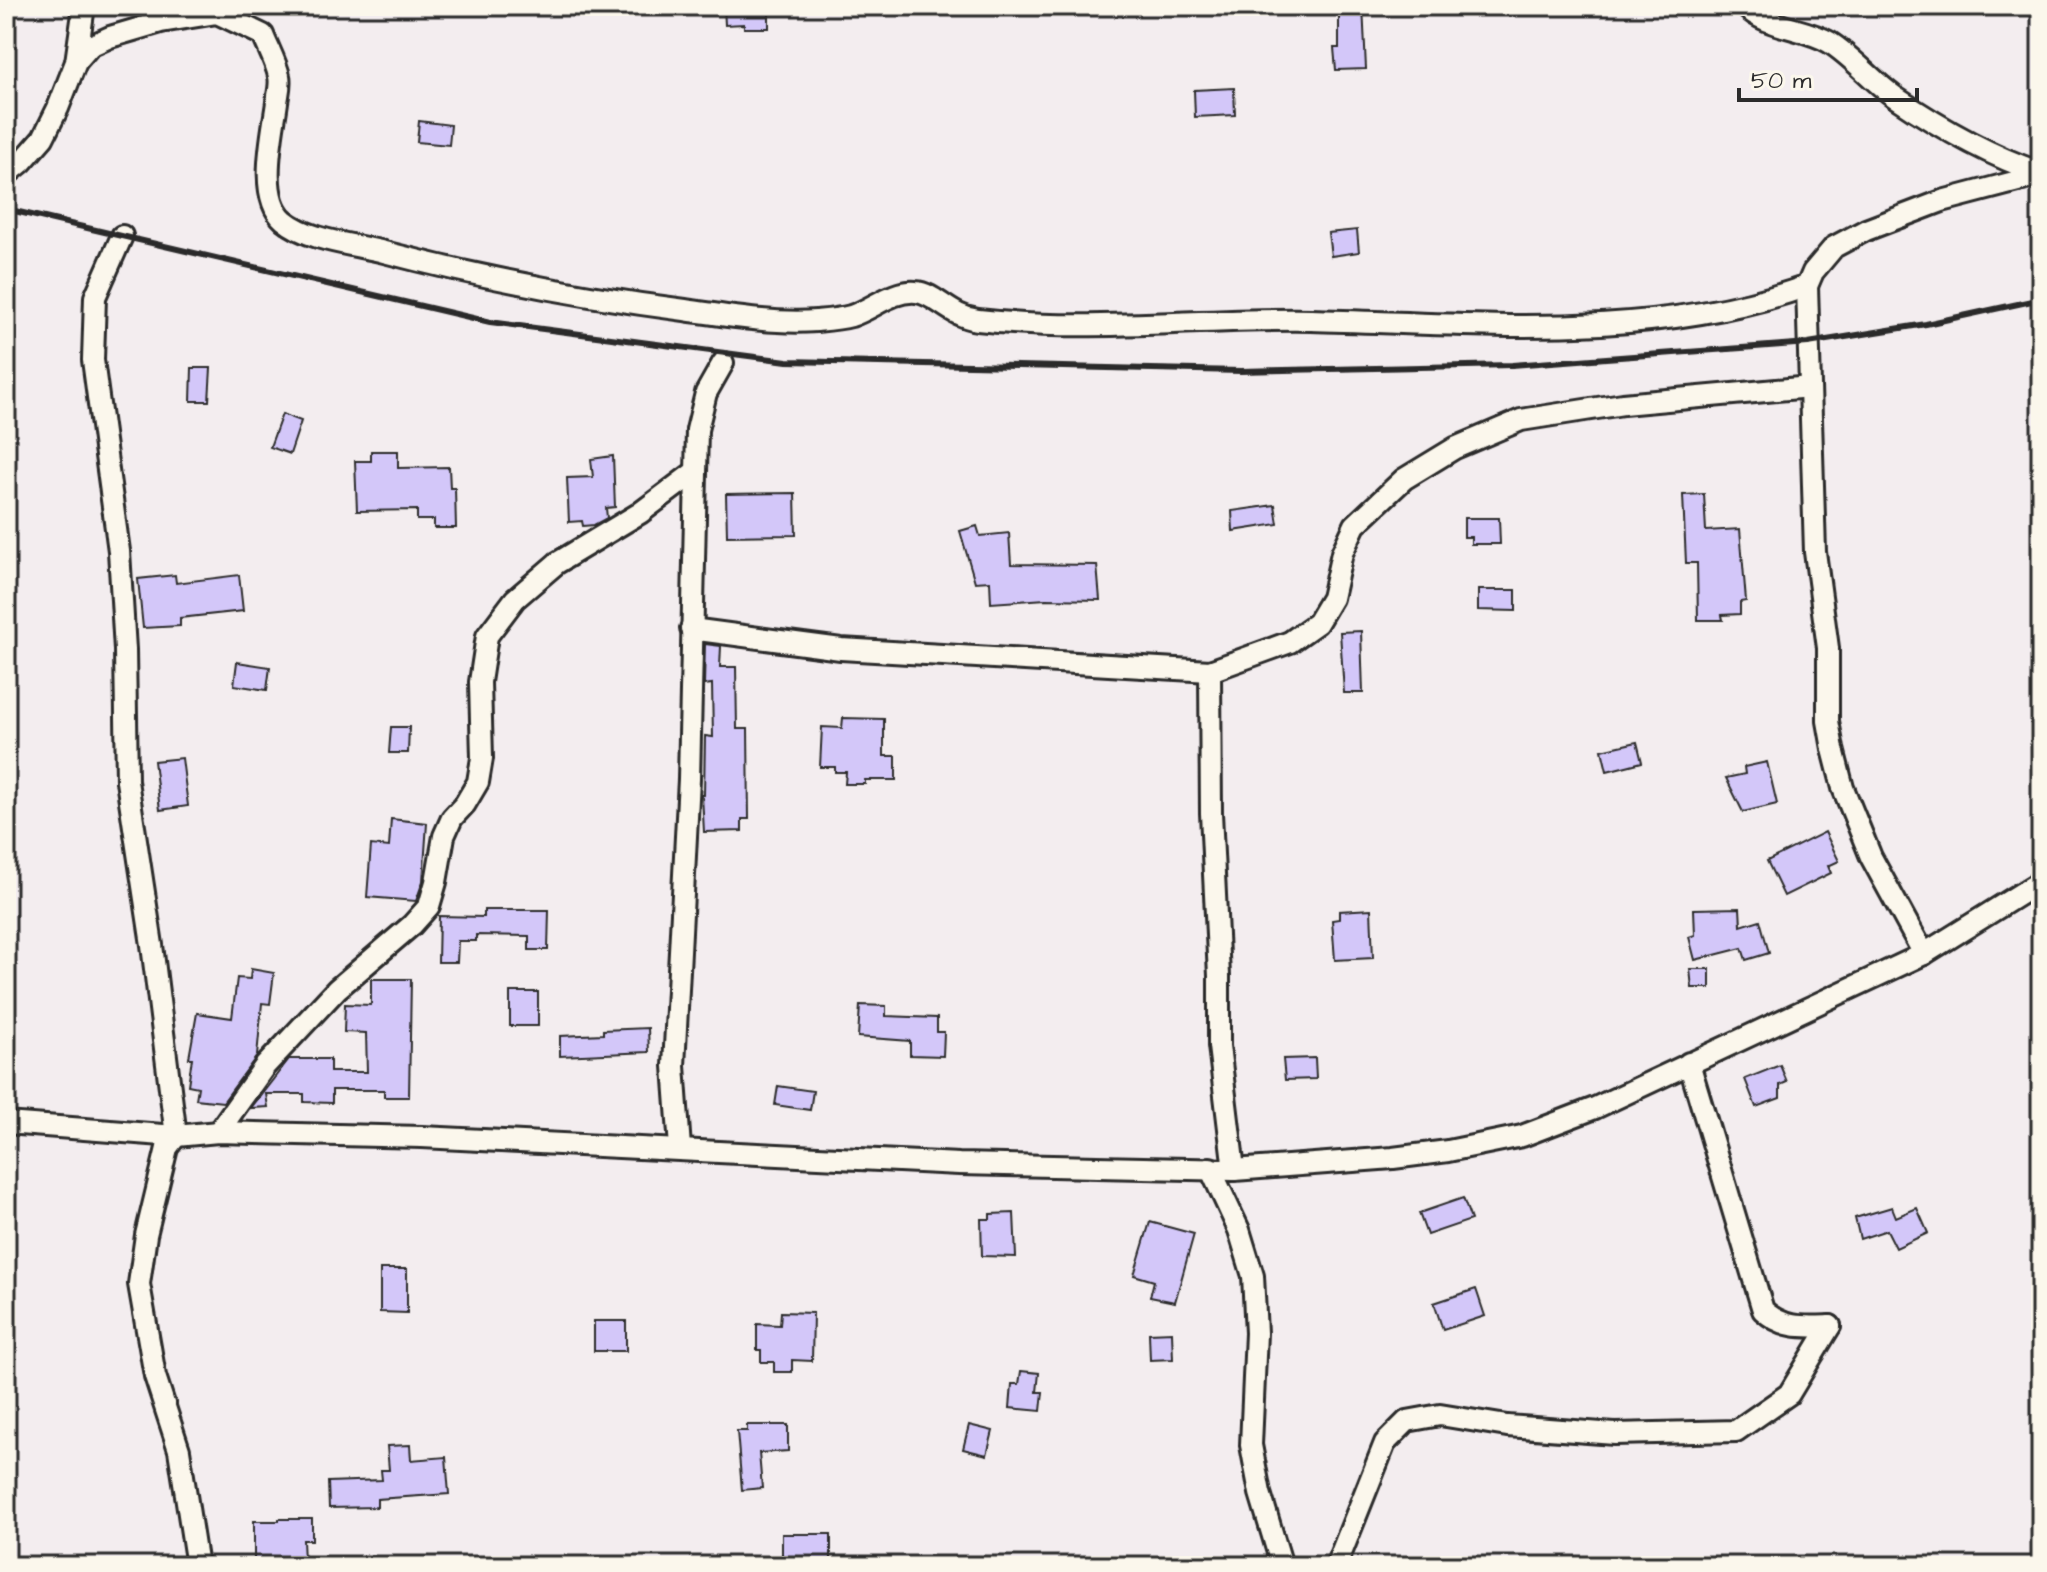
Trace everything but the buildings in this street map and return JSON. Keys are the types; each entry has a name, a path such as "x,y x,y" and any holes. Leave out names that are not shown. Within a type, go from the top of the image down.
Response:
{"street":[{"path":"6,175 43,138 58,108 76,62 84,6"},
{"path":"1745,6 1766,19 1828,41 1894,96 1937,123 2010,163 2041,174"},
{"path":"76,62 90,46 110,37 161,22 217,13 263,35 280,79 269,159 270,199 283,219 312,234 498,280 601,299 737,317 816,321 852,315 892,296 918,292 965,318 1027,324 1100,326 1311,320 1609,324 1670,320 1738,308 1807,286"},
{"path":"1924,954 1871,857 1843,788 1828,721 1828,648 1815,552 1807,286 1813,272 1834,247 1866,230 1942,201 2041,174"},
{"path":"122,236 95,297 93,360 119,551 125,650 127,781 176,1136 167,1148 146,1235 139,1284 155,1376 179,1450 197,1566"},
{"path":"680,1148 674,1066 689,779 697,430 706,393 723,363"},
{"path":"691,629 841,649 1210,671 1290,642 1317,623 1332,598 1342,553 1355,525 1404,479 1455,448 1521,420 1623,404 1810,387"},
{"path":"218,1132 265,1066 337,989 412,925 429,906 444,836 452,818 478,782 482,758 480,682 487,636 515,599 557,563 640,513 696,471"},
{"path":"1210,671 1211,813 1219,976 1219,1046 1234,1170"},
{"path":"6,1123 176,1136 218,1132 422,1137 959,1164 1234,1170 1420,1155 1522,1136 1595,1108 1924,954 2041,881"},
{"path":"1336,1566 1385,1443 1407,1421 1440,1415 1507,1426 1615,1434 1736,1431 1789,1394 1830,1326 1795,1327 1774,1321 1763,1310 1689,1063"},
{"path":"1210,1168 1239,1230 1253,1276 1256,1333 1251,1445 1260,1493 1282,1566"}],"railway":[{"path":"6,209 490,322 787,361 1241,371 1512,365 1808,343 1926,324 2041,299"}]}
